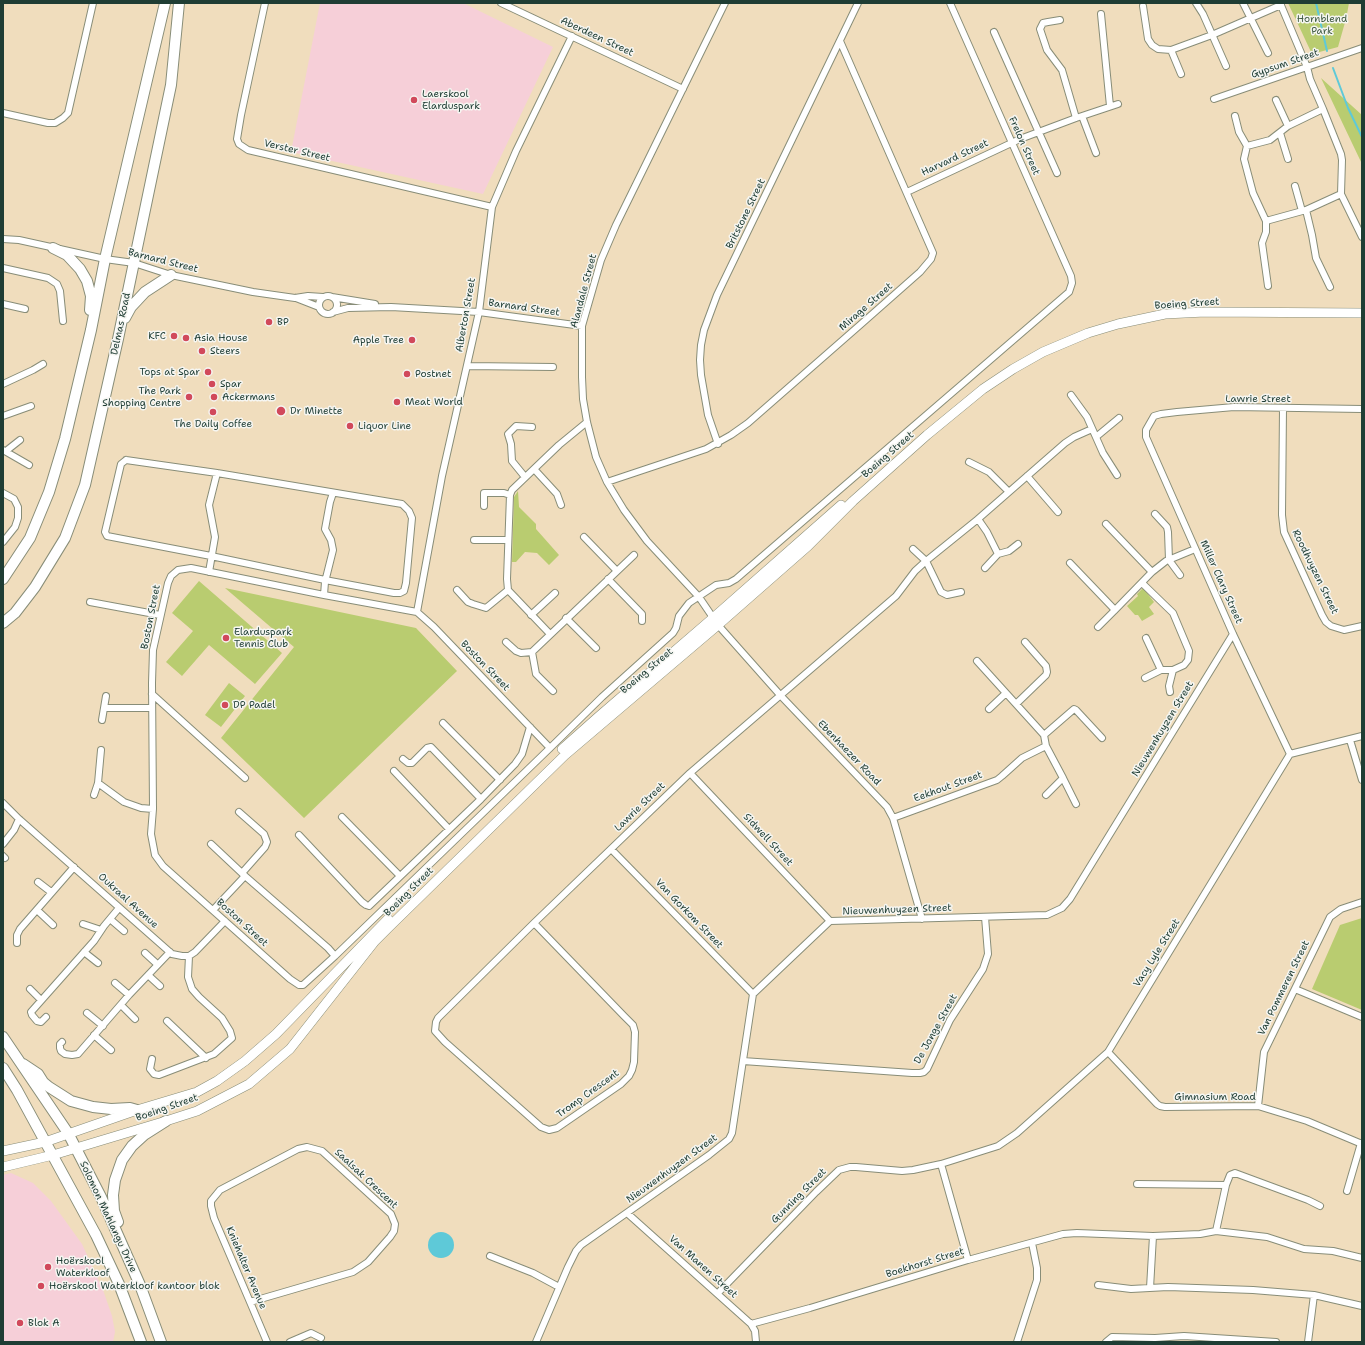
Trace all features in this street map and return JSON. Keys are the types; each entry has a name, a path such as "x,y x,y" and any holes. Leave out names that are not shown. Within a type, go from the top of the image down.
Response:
{"main road":[{"path":"3,579 30,538 49,492 65,439 91,330 105,259 164,3"},
{"name":"Delmas Road","path":"3,623 15,613 36,587 65,538 85,485 118,339 171,85 179,3"},
{"path":"53,248 67,255 87,281 90,296 91,330"},
{"path":"118,339 126,317 137,300 151,287 171,275"},
{"name":"Boeing Street","path":"3,1167 76,1149 197,1111 249,1084 290,1049 375,942 399,917 565,755 716,621 808,534 974,390 1003,370 1063,339 1107,322 1157,312 1206,308 1362,311"},
{"name":"Boeing Street","path":"3,1151 45,1142 137,1110 197,1092 217,1082 245,1061 276,1034 370,937 598,717 716,621"},
{"name":"Solomon Mahlangu Drive","path":"3,1037 68,1133 101,1197 140,1285 161,1342"},
{"path":"20,1062 38,1074 43,1082 72,1101 93,1107 130,1108 137,1110"},
{"name":"Solomon Mahlangu Drive","path":"3,1068 17,1090 96,1235 119,1284 141,1342"},
{"path":"140,1285 114,1211 113,1195 115,1180 122,1160 132,1146 144,1135 166,1121"}],"street":[{"path":"3,114 55,123 68,113 93,3"},
{"name":"Verster Street","path":"265,3 240,121 237,139 239,144 248,150 492,207"},
{"name":"Aberdeen Street","path":"501,3 683,89"},
{"name":"Alandale Street","path":"716,621 698,597 647,541 624,510 607,482 596,457 583,399 582,326 601,260 616,225 725,3"},
{"name":"Britstone Street","path":"718,444 708,415 701,375 701,345 704,330 717,295 858,3"},
{"name":"Frelon Street","path":"950,3 1071,276 1071,288 1064,297"},
{"path":"1196,3 1203,14 1226,66"},
{"path":"1244,3 1268,53"},
{"path":"1143,6 1148,39 1152,45 1158,49 1171,50 1212,35 1280,4 1307,67 1310,79 1341,154 1341,194 1362,237"},
{"path":"1101,14 1110,106"},
{"path":"1060,20 1043,23 1040,29 1047,50 1062,70 1079,117 1096,153"},
{"path":"994,32 1057,173"},
{"name":"Alberton Street","path":"417,612 442,476 478,312 492,207 516,151 572,36"},
{"name":"Mirage Street","path":"607,482 718,444 748,423 927,265 933,253 840,41"},
{"name":"Gypsum Street","path":"1214,99 1362,48"},
{"path":"1171,50 1181,74"},
{"path":"1276,100 1288,126"},
{"name":"Harvard Street","path":"907,192 1038,132 1118,104"},
{"path":"1247,146 1270,140 1288,126 1323,109"},
{"path":"1235,116 1238,129 1247,146 1244,159 1253,193 1266,221 1266,232 1262,243 1268,286"},
{"path":"1280,133 1288,159"},
{"path":"1295,186 1312,235 1316,258 1330,287"},
{"path":"1266,221 1304,211 1341,194"},
{"name":"Barnard Street","path":"3,239 19,240 105,259 134,263 171,275 253,292 294,298 319,307 322,312 325,313 331,313 348,308 390,307 478,312 582,326"},
{"path":"3,268 48,278 57,284 60,291 63,322"},
{"name":"Barnard Street","path":"294,298 326,296 390,307"},
{"path":"319,307 320,301 323,297"},
{"path":"332,297 336,304 333,312"},
{"name":"Boeing Street","path":"307,983 602,697 673,634 681,613 689,603 716,585 729,583 736,579 1064,297"},
{"path":"3,304 25,309"},
{"path":"3,384 43,364"},
{"path":"467,366 552,367"},
{"path":"1071,396 1083,410 1103,453 1117,475"},
{"path":"3,416 31,406"},
{"name":"Lawrie Street","path":"1154,416 1161,414 1234,408 1362,409"},
{"name":"Roodhuyzen Street","path":"1283,408 1282,515 1284,532 1326,622 1331,626 1344,630 1362,626"},
{"name":"Miller Clary Street","path":"1154,416 1146,430 1146,437 1233,634 1290,754"},
{"path":"1096,437 1119,418"},
{"path":"550,634 508,590 507,579 510,495 512,490 559,445 587,422"},
{"path":"526,478 512,462 511,444 508,434 516,426 532,427"},
{"name":"Lawrie Street","path":"463,1059 439,1036 436,1031 436,1022 438,1018 690,773 896,596 914,571 978,519 1065,443 1092,429"},
{"path":"20,440 5,450 29,465"},
{"path":"124,460 217,473 333,493 402,504 408,509 412,518 407,575 404,591 400,593 325,580 107,536 105,533 121,464 124,460"},
{"path":"969,462 989,472 1009,492"},
{"path":"534,469 557,494 561,505"},
{"path":"208,572 215,537 209,505 217,473"},
{"path":"1027,476 1058,512"},
{"path":"3,493 14,499 18,507 18,518 15,527 3,542"},
{"path":"324,595 325,580 333,550 331,540 325,529 333,493"},
{"path":"484,506 484,493 504,493 510,495"},
{"path":"1155,514 1166,527 1168,532 1169,560 1180,576"},
{"path":"978,519 988,532 998,554"},
{"path":"1106,524 1152,572"},
{"path":"584,537 617,571"},
{"path":"474,540 508,540"},
{"path":"985,568 998,554 1009,551 1018,544"},
{"path":"913,549 926,561 941,592 949,595 961,592"},
{"path":"1098,628 1152,572 1169,560 1195,549"},
{"path":"506,642 516,651 532,652 566,618 634,555"},
{"path":"1070,563 1114,610"},
{"name":"Boston Street","path":"307,983 299,985 293,982 158,860 155,855 152,844 153,650 168,583 174,573 178,570 191,568 417,612 434,627 550,748"},
{"path":"608,579 642,614 642,621"},
{"path":"1142,583 1173,613 1189,651 1188,660 1184,665 1173,670 1161,670 1145,678"},
{"path":"458,590 468,602 486,608 508,590"},
{"path":"531,615 555,592"},
{"path":"90,602 160,615"},
{"path":"566,618 596,648"},
{"name":"Ebenhaezer Road","path":"716,621 781,696 884,802 893,818 922,919"},
{"name":"Nieuwenhuyzen Street","path":"536,1342 572,1258 581,1246 729,1140 732,1133 744,1061 753,994 830,921 1047,914 1062,908 1070,899 1233,634"},
{"path":"1146,638 1161,670"},
{"path":"1016,704 1046,675 1047,672 1046,666 1024,642"},
{"path":"532,652 536,674 553,691"},
{"path":"977,661 1044,735 1046,746 1076,804"},
{"path":"1170,692 1169,686 1173,670"},
{"path":"989,709 1006,693"},
{"path":"152,694 245,778"},
{"path":"102,720 106,696"},
{"path":"104,708 152,708"},
{"path":"1044,735 1074,709 1102,738"},
{"path":"443,723 500,780"},
{"path":"300,835 366,905 372,905 400,876 481,799 520,758 530,727"},
{"path":"1290,754 1362,736"},
{"path":"1350,740 1362,780"},
{"name":"Eekhout Street","path":"893,818 997,780 1022,758 1046,746"},
{"path":"403,759 408,763 412,763 427,748 431,747 481,799"},
{"path":"94,795 98,783 101,750"},
{"name":"Vacy Lyle Street","path":"941,1164 998,1146 1010,1138 1108,1052 1290,754"},
{"path":"394,772 449,829"},
{"name":"Sidwell Street","path":"690,773 830,921"},
{"path":"1046,795 1063,778"},
{"path":"98,783 124,802 141,808 153,809"},
{"name":"Oukraal Avenue","path":"3,803 19,819 170,952 179,956 189,956"},
{"path":"213,910 265,847 267,842 264,834 239,812"},
{"path":"342,817 400,876"},
{"path":"3,844 14,830 19,819"},
{"path":"211,844 328,948 335,956"},
{"name":"Van Gorkom Street","path":"611,849 753,994"},
{"path":"17,943 18,932 74,867"},
{"path":"38,882 51,892"},
{"name":"Van Pommeren Street","path":"1258,1106 1264,1052 1330,917 1336,911 1362,902"},
{"path":"46,1017 41,1022 37,1021 31,1014 41,1000 94,941 119,908"},
{"path":"37,910 53,925"},
{"name":"De Jonge Street","path":"744,1061 912,1073 924,1072 927,1069 950,1020 982,969 986,960 988,954 985,917"},
{"path":"110,919 124,931"},
{"path":"152,1059 150,1070 157,1075 206,1058 214,1054 231,1040 232,1036 230,1030 222,1018 192,989 188,977 189,956 199,949 225,921"},
{"name":"Tromp Crescent","path":"463,1059 541,1128 549,1130 557,1128 622,1084 629,1076 634,1062 635,1032 632,1025 534,923"},
{"path":"83,924 101,930"},
{"path":"84,952 98,964"},
{"path":"62,1042 60,1046 61,1051 68,1055 75,1055 80,1052 129,995 170,952"},
{"path":"145,953 157,964"},
{"path":"148,975 160,986"},
{"path":"115,983 129,995"},
{"path":"30,989 41,1000"},
{"path":"1295,989 1362,1017"},
{"path":"121,1005 135,1019"},
{"path":"87,1013 103,1026"},
{"path":"167,1021 206,1058"},
{"path":"94,1035 110,1050"},
{"name":"Gimnasium Road","path":"1108,1052 1160,1106 1258,1106 1307,1121 1361,1144"},
{"path":"1347,1191 1361,1144"},
{"name":"Saalsak Crescent","path":"212,1201 220,1190 298,1149 307,1147 322,1151 380,1203 393,1218 395,1224 394,1231 368,1262 360,1269 250,1302"},
{"path":"941,1164 968,1260"},
{"name":"Gunning Street","path":"718,1293 839,1170 856,1167 902,1171 941,1164"},
{"path":"1216,1231 1226,1185 1230,1175 1235,1173 1308,1200 1320,1206"},
{"path":"1136,1184 1226,1185"},
{"name":"Kniehalter Avenue","path":"212,1201 211,1206 214,1218 267,1342"},
{"name":"Van Manen Street","path":"627,1213 751,1324"},
{"name":"Boekhorst Street","path":"751,1324 810,1308 968,1260 1063,1234 1077,1233 1153,1236 1200,1234 1216,1231 1267,1238 1304,1249 1333,1251 1362,1258"},
{"path":"1150,1288 1153,1236"},
{"path":"1017,1342 1037,1280 1038,1273 1032,1243"},
{"path":"490,1256 534,1273 559,1288"},
{"path":"1098,1286 1131,1289 1150,1288 1296,1292 1362,1306"},
{"path":"1308,1342 1314,1295"},
{"path":"751,1324 755,1331 756,1342"},
{"path":"290,1342 311,1333 321,1338"},
{"path":"1106,1342 1112,1337 1276,1342"}],"shaded area":[{"name":"Laerskool Elarduspark","path":"320,3 463,3 553,47 483,194 291,152"},
{"name":"Hoërskool Waterkloof","path":"11,1173 33,1183 51,1201 82,1244 103,1290 112,1316 115,1332 113,1342 3,1342 3,1175"}],"green space":[{"name":"Hornblend Park","path":"1288,3 1349,3 1338,47 1312,54"},
{"path":"1321,78 1362,115 1362,164"},
{"path":"518,491 519,507 536,524 536,529 559,555 549,565 537,553 525,552 516,562 512,562 514,497"},
{"name":"Elarduspark Tennis Club","path":"199,581 282,653 255,684 209,645 182,676 166,662 193,631 172,613"},
{"path":"225,588 416,628 457,671 304,818 221,738 294,647"},
{"path":"1144,589 1154,602 1149,607 1154,614 1142,621 1138,615 1135,615 1127,606 1138,596 1137,594"},
{"name":"DP Padel","path":"229,683 245,696 221,727 205,715"},
{"path":"1362,918 1362,1010 1312,989 1340,925"}],"water":[{"path":"441,1232 450,1236 454,1245 450,1254 441,1258 432,1254 428,1245 432,1236"}],"waterway":[{"path":"1316,3 1327,51"},
{"path":"1333,68 1348,108 1362,137"}],"place":[{"name":"Laerskool Elarduspark","path":"414,100"},
{"name":"BP","path":"269,322"},
{"name":"KFC","path":"174,336"},
{"name":"Asia House","path":"186,338"},
{"name":"Apple Tree","path":"412,340"},
{"name":"Steers","path":"202,351"},
{"name":"Tops at Spar","path":"208,372"},
{"name":"Postnet","path":"407,374"},
{"name":"Spar","path":"212,384"},
{"name":"The Park Shopping Centre","path":"189,397"},
{"name":"Ackermans","path":"214,397"},
{"name":"Meat World","path":"397,402"},
{"name":"Dr Minette","path":"281,411"},
{"name":"The Daily Coffee","path":"213,412"},
{"name":"Liquor Line","path":"350,426"},
{"name":"Elarduspark Tennis Club","path":"226,638"},
{"name":"DP Padel","path":"225,705"},
{"name":"Hoërskool Waterkloof","path":"48,1267"},
{"name":"Hoërskool Waterkloof kantoor blok","path":"41,1286"},
{"name":"Blok A","path":"20,1323"}]}
